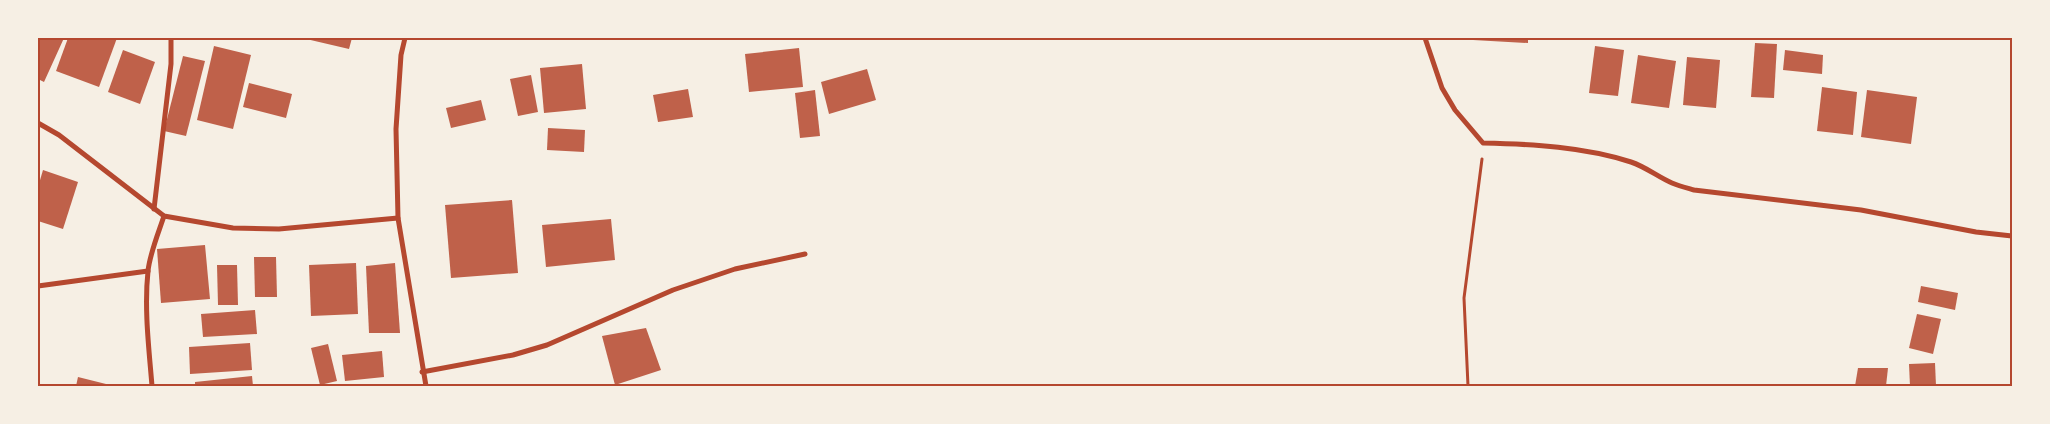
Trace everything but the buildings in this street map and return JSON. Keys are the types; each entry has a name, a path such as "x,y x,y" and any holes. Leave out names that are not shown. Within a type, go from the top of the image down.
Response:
{"street":[{"path":"154,209 171,64 171,38"},
{"path":"405,38 401,55 396,129 398,218 422,372 426,386"},
{"path":"1425,38 1442,88 1455,110 1483,143 1524,144 1581,151 1617,158 1694,190 1861,210 1976,232 2012,236"},
{"path":"38,123 59,135 164,216 233,228 279,229 398,218"},
{"path":"152,386 146,305 148,271 164,216"},
{"path":"422,372 512,355 547,345 673,290 735,269 805,254"},
{"path":"38,286 148,271"}],"path":[{"path":"1468,386 1464,298 1483,143"}]}
